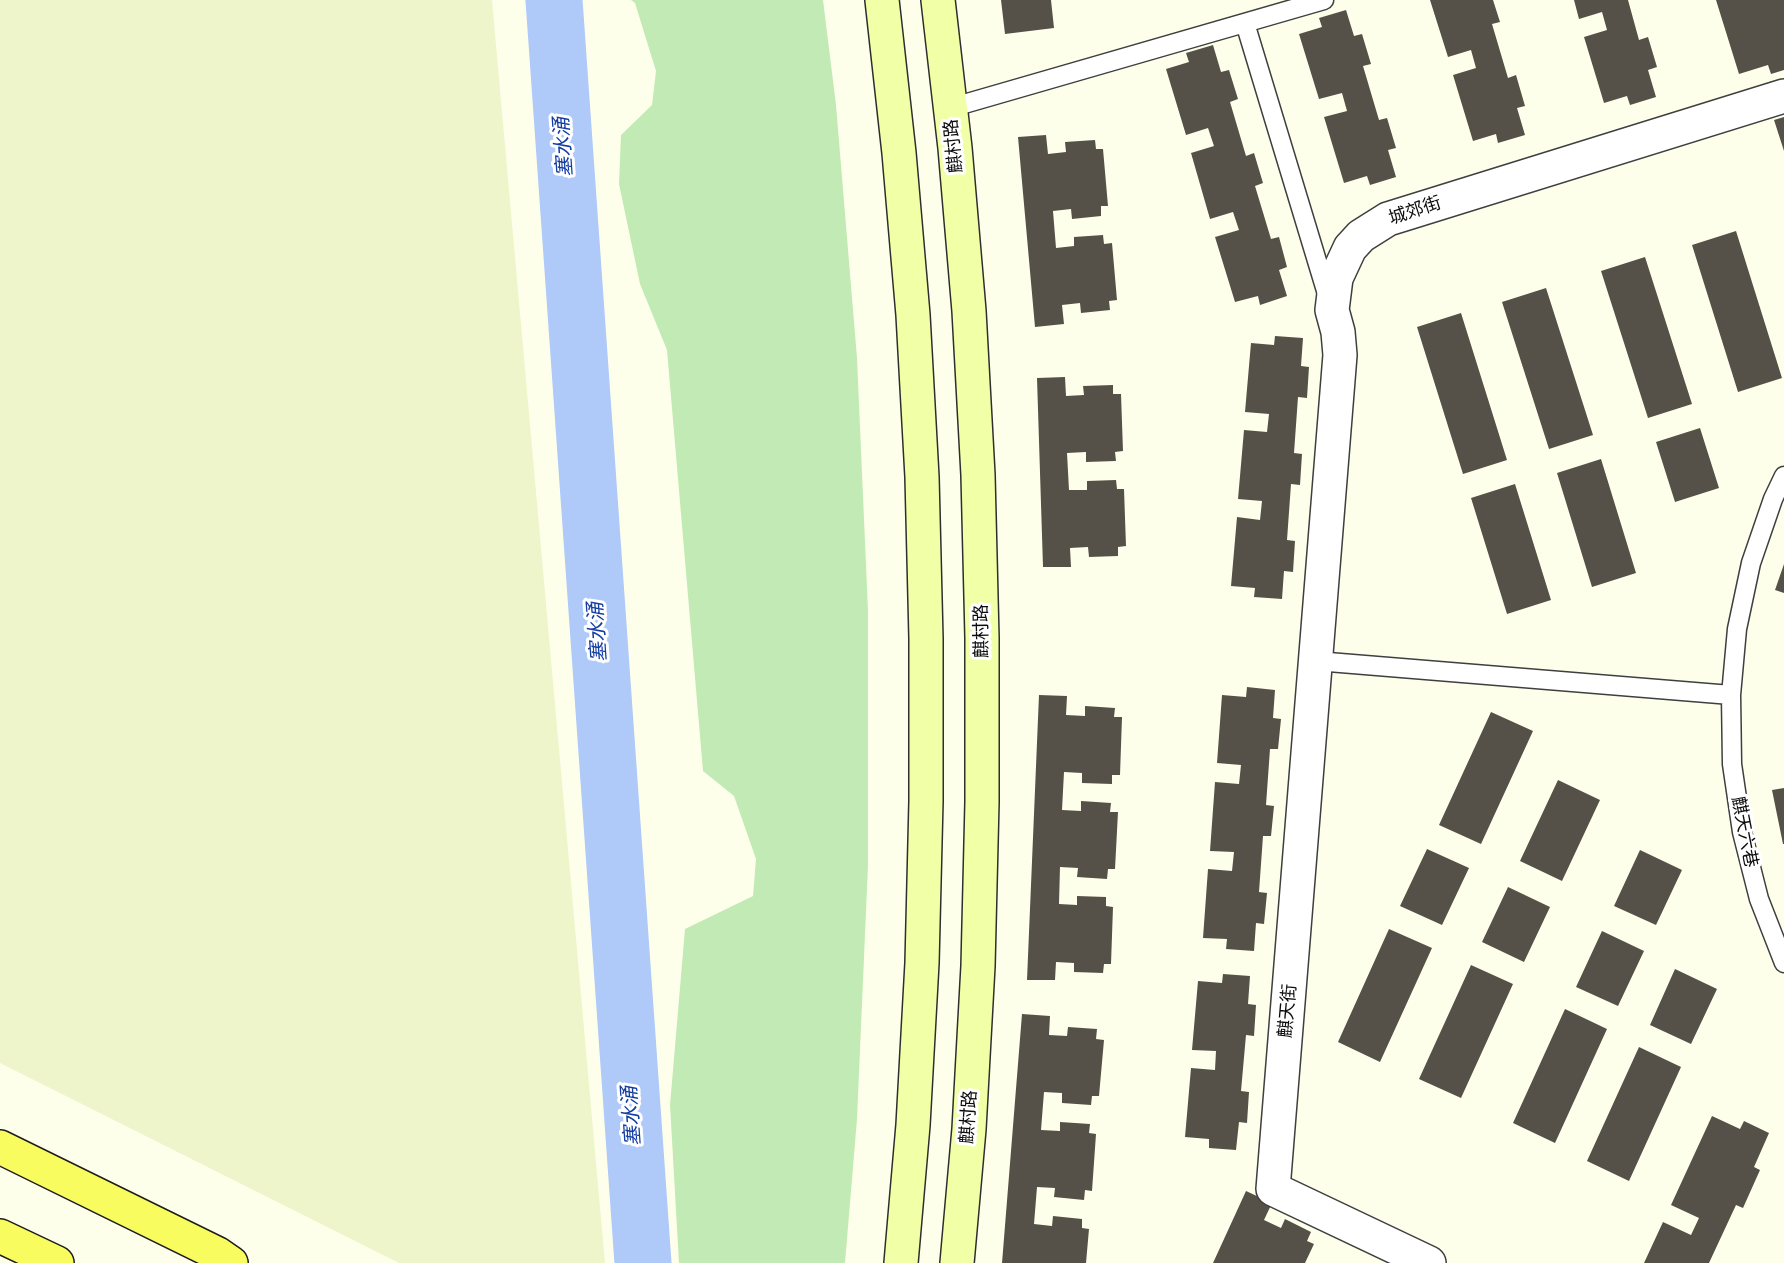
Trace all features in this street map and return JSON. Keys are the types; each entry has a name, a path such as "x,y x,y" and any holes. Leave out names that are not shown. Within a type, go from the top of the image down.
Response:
{"main road":[{"path":"0,1146 218,1254 231,1263"},
{"path":"0,1236 57,1263"}],"street":[{"path":"882,0 899,153 913,315 922,477 926,639 927,801 922,963 913,1125 901,1263"},
{"name":"麒村路","path":"938,0 969,311 978,475 982,638 982,802 978,966 969,1129 957,1263"},
{"name":"城郊街","path":"1316,661 1340,355 1338,332 1332,310 1336,278 1350,248 1361,236 1388,219 1784,96"},
{"name":"麒天街","path":"1316,661 1273,1189 1429,1263"}],"lane":[{"path":"950,108 1324,0"},
{"path":"1245,23 1332,310"},
{"name":"麒天六巷","path":"1784,476 1773,499 1751,563 1737,628 1731,695 1732,764 1742,832 1759,899 1784,963"},
{"path":"1316,661 1731,695"}],"green space":[{"path":"0,0 492,0 605,1263 399,1263 0,1063"},
{"path":"631,0 823,0 836,105 857,358 868,611 868,865 857,1119 845,1263 679,1263 670,1105 685,929 753,896 756,859 734,796 703,771 667,350 640,284 619,184 621,135 652,105 656,71 635,3"}],"building":[{"path":"1001,0 1051,0 1054,28 1005,34"},
{"path":"1430,0 1493,0 1500,22 1492,24 1508,78 1516,75 1525,106 1517,108 1525,135 1498,143 1496,134 1473,141 1453,75 1476,68 1471,50 1448,57"},
{"path":"1574,0 1628,0 1639,40 1648,37 1657,67 1648,70 1656,97 1630,105 1627,96 1604,103 1584,37 1607,30 1602,12 1579,19"},
{"path":"1716,0 1784,0 1784,70 1771,74 1768,65 1739,74"},
{"path":"1346,10 1354,36 1362,34 1371,64 1363,66 1379,120 1387,118 1396,148 1388,150 1396,177 1370,185 1367,176 1344,183 1324,117 1347,111 1342,93 1319,99 1299,34 1322,27 1319,18"},
{"path":"1213,45 1221,72 1229,70 1238,99 1230,102 1246,156 1254,153 1263,183 1255,186 1271,239 1279,237 1287,267 1279,270 1287,296 1260,305 1258,296 1235,302 1215,237 1239,230 1233,212 1210,219 1191,153 1214,146 1208,128 1186,135 1166,69 1189,62 1186,53"},
{"path":"1784,117 1784,151 1774,120"},
{"path":"1046,135 1048,154 1066,152 1065,142 1095,140 1096,149 1103,149 1108,206 1101,206 1101,216 1072,219 1071,209 1053,211 1056,248 1074,246 1074,237 1103,235 1104,244 1112,243 1117,300 1109,301 1110,310 1081,313 1080,303 1062,305 1064,324 1035,327 1018,137"},
{"path":"1736,231 1782,378 1738,392 1692,245"},
{"path":"1645,257 1692,404 1648,418 1601,271"},
{"path":"1546,288 1593,435 1549,449 1502,302"},
{"path":"1461,313 1507,460 1463,474 1417,327"},
{"path":"1275,336 1303,338 1301,366 1309,367 1307,398 1298,397 1294,453 1302,454 1300,485 1291,484 1287,540 1295,541 1293,572 1284,571 1282,599 1254,597 1255,588 1231,586 1237,517 1260,520 1262,501 1238,499 1244,430 1267,432 1269,414 1245,412 1251,343 1274,345"},
{"path":"1065,377 1066,396 1084,395 1083,386 1113,385 1113,394 1121,394 1123,451 1115,452 1116,461 1086,462 1086,452 1067,453 1069,490 1087,490 1087,481 1116,480 1117,489 1124,489 1126,546 1118,547 1118,556 1089,557 1088,547 1070,548 1071,567 1043,567 1037,378"},
{"path":"1700,428 1719,488 1675,502 1656,442"},
{"path":"1601,459 1636,573 1592,587 1557,473"},
{"path":"1515,484 1551,600 1507,614 1471,498"},
{"path":"1784,564 1784,593 1775,590"},
{"path":"1247,687 1275,690 1273,718 1281,719 1278,749 1270,749 1266,805 1274,806 1271,836 1263,836 1259,892 1267,893 1264,924 1256,923 1254,951 1226,949 1227,939 1203,938 1208,869 1232,871 1234,852 1210,851 1215,782 1239,784 1241,765 1217,763 1222,695 1246,697"},
{"path":"1039,695 1067,696 1066,715 1085,716 1085,706 1115,708 1114,717 1122,717 1120,775 1112,775 1112,784 1082,783 1082,773 1064,772 1062,810 1081,811 1081,801 1111,803 1110,812 1118,812 1115,869 1108,869 1107,879 1077,877 1078,868 1060,867 1059,904 1077,905 1077,896 1106,897 1106,906 1113,907 1111,964 1104,964 1103,973 1074,972 1074,963 1056,962 1055,980 1027,980"},
{"path":"1491,712 1533,731 1481,844 1439,825"},
{"path":"1558,780 1600,800 1562,881 1520,861"},
{"path":"1784,788 1784,844 1783,844 1772,790"},
{"path":"1427,849 1469,868 1442,925 1400,906"},
{"path":"1640,850 1682,870 1656,925 1614,906"},
{"path":"1508,887 1550,907 1524,962 1482,942"},
{"path":"1389,929 1432,948 1380,1062 1338,1042"},
{"path":"1602,931 1644,951 1618,1006 1576,987"},
{"path":"1471,965 1513,984 1461,1098 1419,1079"},
{"path":"1675,969 1717,989 1691,1044 1650,1025"},
{"path":"1223,974 1250,976 1248,1004 1256,1005 1254,1036 1246,1035 1241,1091 1249,1092 1247,1123 1239,1122 1236,1150 1209,1148 1209,1139 1185,1137 1191,1068 1215,1070 1216,1051 1192,1050 1198,981 1222,983"},
{"path":"1565,1009 1607,1029 1555,1143 1513,1123"},
{"path":"1022,1014 1050,1016 1049,1035 1067,1036 1068,1027 1097,1029 1096,1039 1104,1040 1099,1096 1092,1096 1091,1105 1062,1103 1062,1093 1044,1092 1041,1130 1060,1131 1060,1122 1090,1124 1089,1133 1096,1134 1092,1191 1085,1190 1084,1200 1054,1197 1055,1188 1037,1187 1034,1224 1052,1226 1053,1216 1082,1219 1082,1228 1089,1229 1086,1263 1002,1263"},
{"path":"1639,1047 1681,1067 1629,1181 1587,1161"},
{"path":"1712,1116 1740,1129 1744,1121 1769,1133 1754,1167 1760,1170 1743,1208 1736,1205 1709,1263 1644,1263 1663,1222 1691,1235 1699,1218 1671,1205"},
{"path":"1246,1191 1272,1203 1264,1220 1281,1228 1285,1219 1311,1232 1307,1241 1314,1244 1305,1263 1213,1263"}],"waterway":[{"name":"塞水涌","path":"554,0 643,1263"}]}
